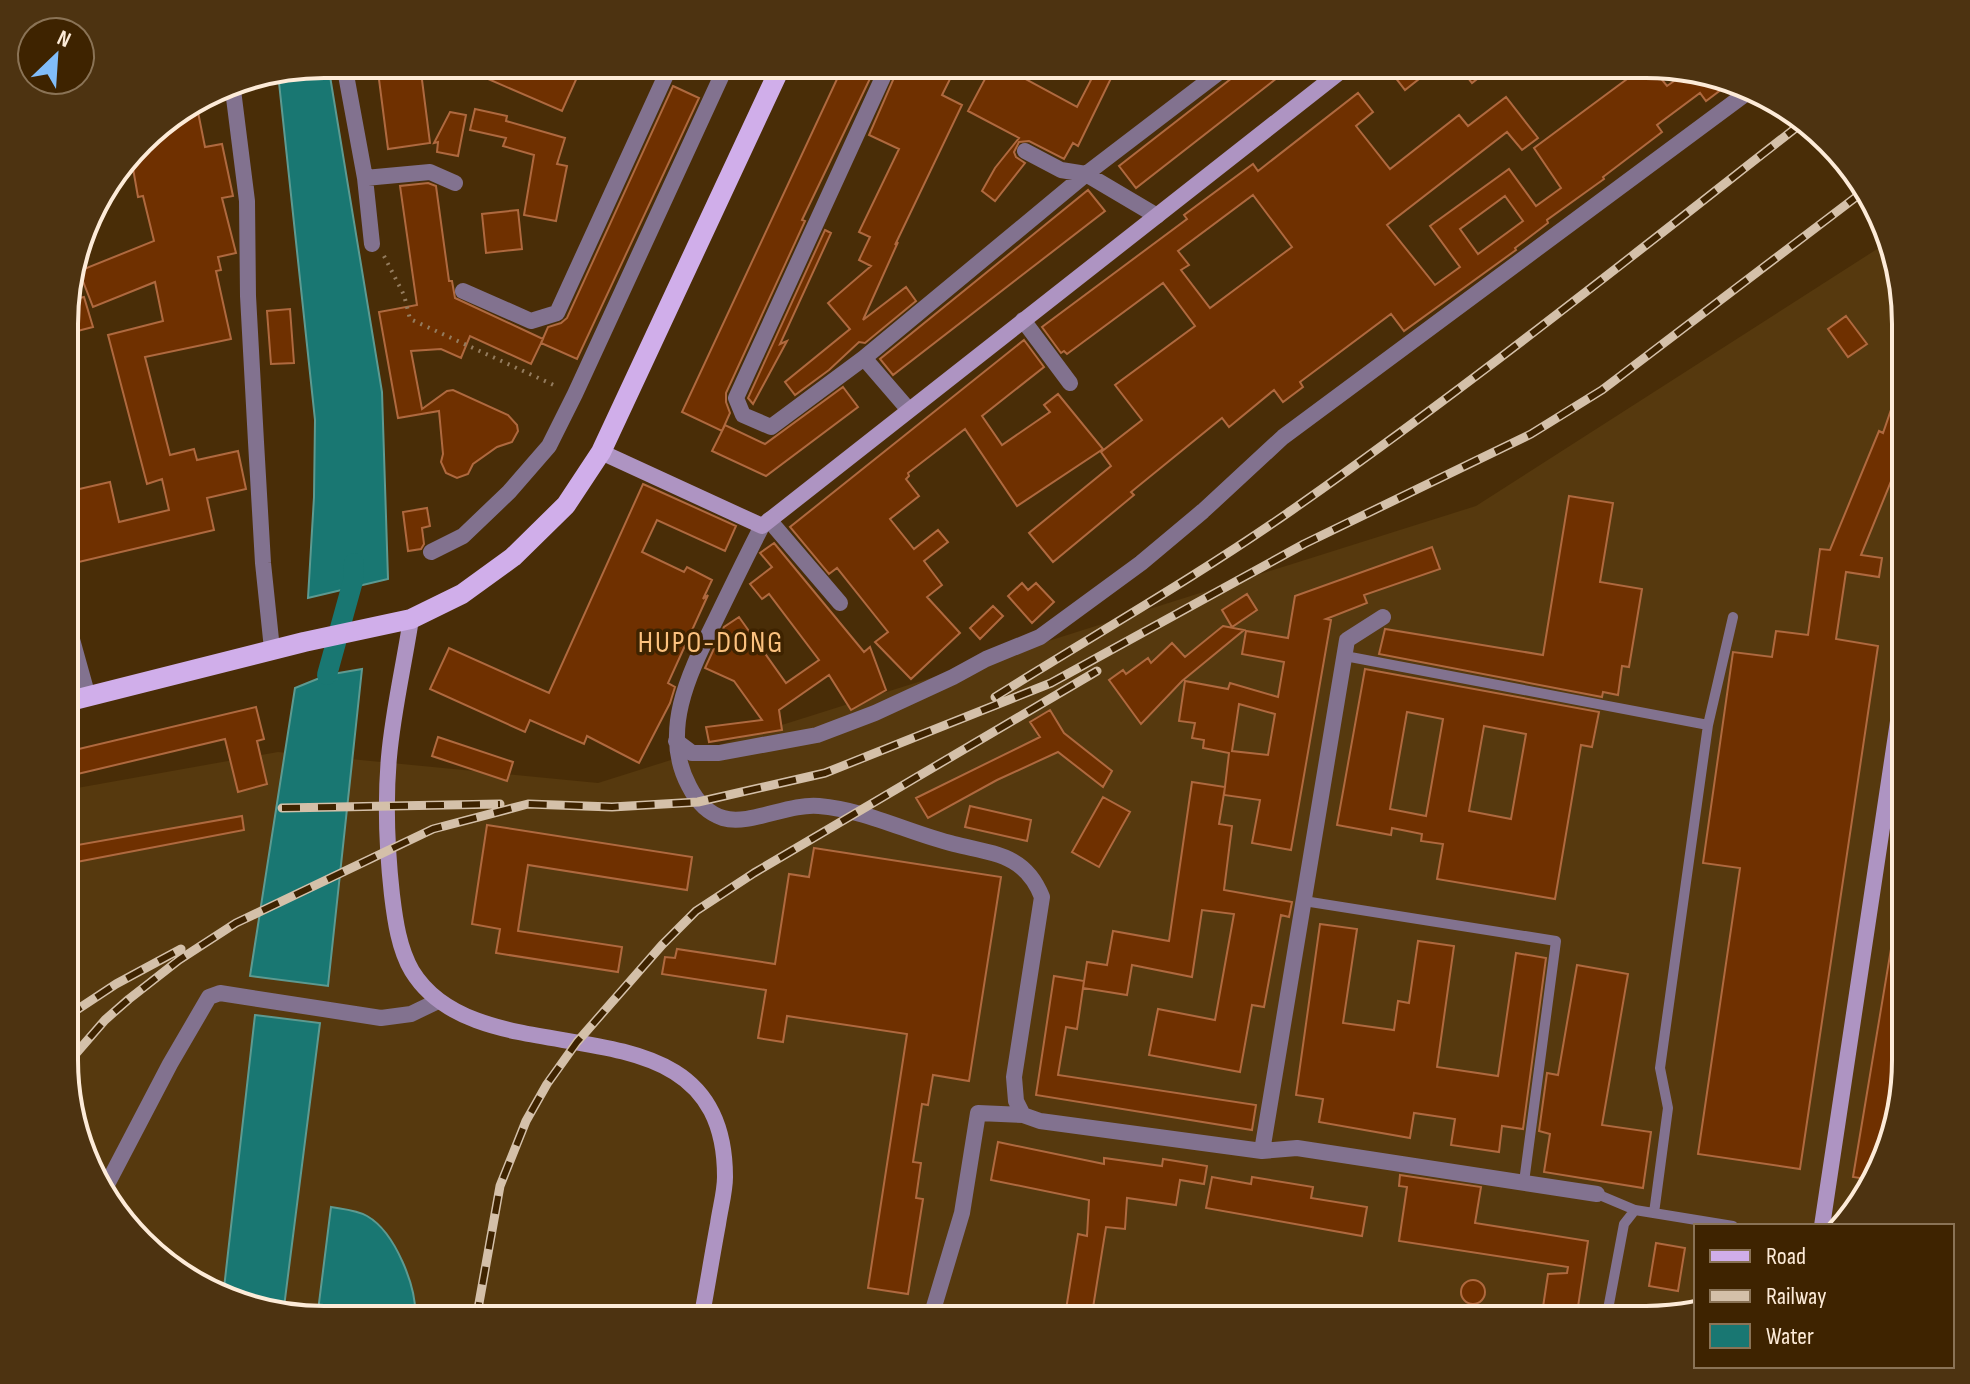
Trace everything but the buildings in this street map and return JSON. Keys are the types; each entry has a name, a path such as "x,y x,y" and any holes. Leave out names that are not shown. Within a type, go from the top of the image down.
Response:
{"main road":[{"path":"78,699 272,649 411,619 462,594 513,557 566,505 601,452 775,79"}],"street":[{"path":"347,79 365,178 372,244"},
{"path":"463,291 531,321 557,313 664,79"},
{"path":"431,552 463,536 509,492 549,446 720,79"},
{"path":"882,79 736,398 743,415 771,427 864,358 1086,174 1210,79"},
{"path":"1023,1115 1016,1101 1014,1077 1042,897 1034,877 1020,864 997,855 924,837 857,813 817,806 791,807 754,818 724,819 698,802 682,772 676,741 686,683 765,523 1331,79"},
{"path":"234,96 247,201 248,296 256,442 272,649"},
{"path":"676,741 692,753 719,753 817,735 875,713 986,659 1040,637 1141,563 1283,437 1741,97"},
{"path":"1025,151 1061,170 1086,174 1157,216"},
{"path":"365,178 430,172 455,183"},
{"path":"1023,320 1070,383"},
{"path":"864,358 908,409"},
{"path":"601,452 765,523 840,603"},
{"path":"1262,1151 1347,640 1383,617"},
{"path":"411,619 389,757 387,853 404,953 414,974 438,1001 457,1012 493,1025 641,1057 675,1069 693,1085 717,1119 725,1180 704,1305"},
{"path":"78,663 88,697"},
{"path":"1822,1224 1891,768"},
{"path":"109,1180 209,997 220,993 381,1018 411,1014 438,1001"},
{"path":"934,1305 962,1213 978,1113 1023,1115 1040,1121 1262,1151 1297,1148 1597,1194"}],"lane":[{"path":"1654,1213 1668,1108 1660,1068 1708,725 1733,617"},
{"path":"1345,656 1708,725"},
{"path":"1304,901 1556,941 1524,1182"},
{"path":"1597,1194 1635,1210 1721,1224"},
{"path":"1609,1306 1624,1224 1635,1210"}],"path":[{"path":"372,244 387,260 404,295 410,319 575,394"}],"shaded area":[{"path":"1879,248 1891,308 1891,1076 1887,1108 1873,1154 1859,1183 1829,1224 1694,1224 1694,1301 1646,1306 292,1304 260,1298 230,1287 174,1255 139,1222 111,1183 91,1139 79,1076 79,788 278,752 598,783 1476,506"}],"water":[{"path":"330,79 382,392 388,579 308,598 315,420 279,83"},
{"path":"362,669 328,986 250,976 295,688 327,675"},
{"path":"255,1015 320,1023 285,1303 260,1298 224,1284"},
{"path":"331,1207 363,1214 387,1234 403,1262 415,1305 319,1305"}],"waterway":[{"path":"327,675 353,581 354,563"}],"railway":[{"path":"995,697 1219,559 1292,510 1423,416 1795,128"},
{"path":"79,1050 105,1020 129,999 179,960 236,923 433,829 528,804 612,807 698,802 825,773 1051,683 1304,544 1531,434 1602,390 1857,197"},
{"path":"479,1305 500,1186 526,1121 547,1084 577,1042 662,945 696,911 754,873 1097,671"},
{"path":"282,808 500,804"},
{"path":"79,1008 116,984 181,949"}],"district":[{"name":"HUPO-DONG","path":"711,642"}]}
